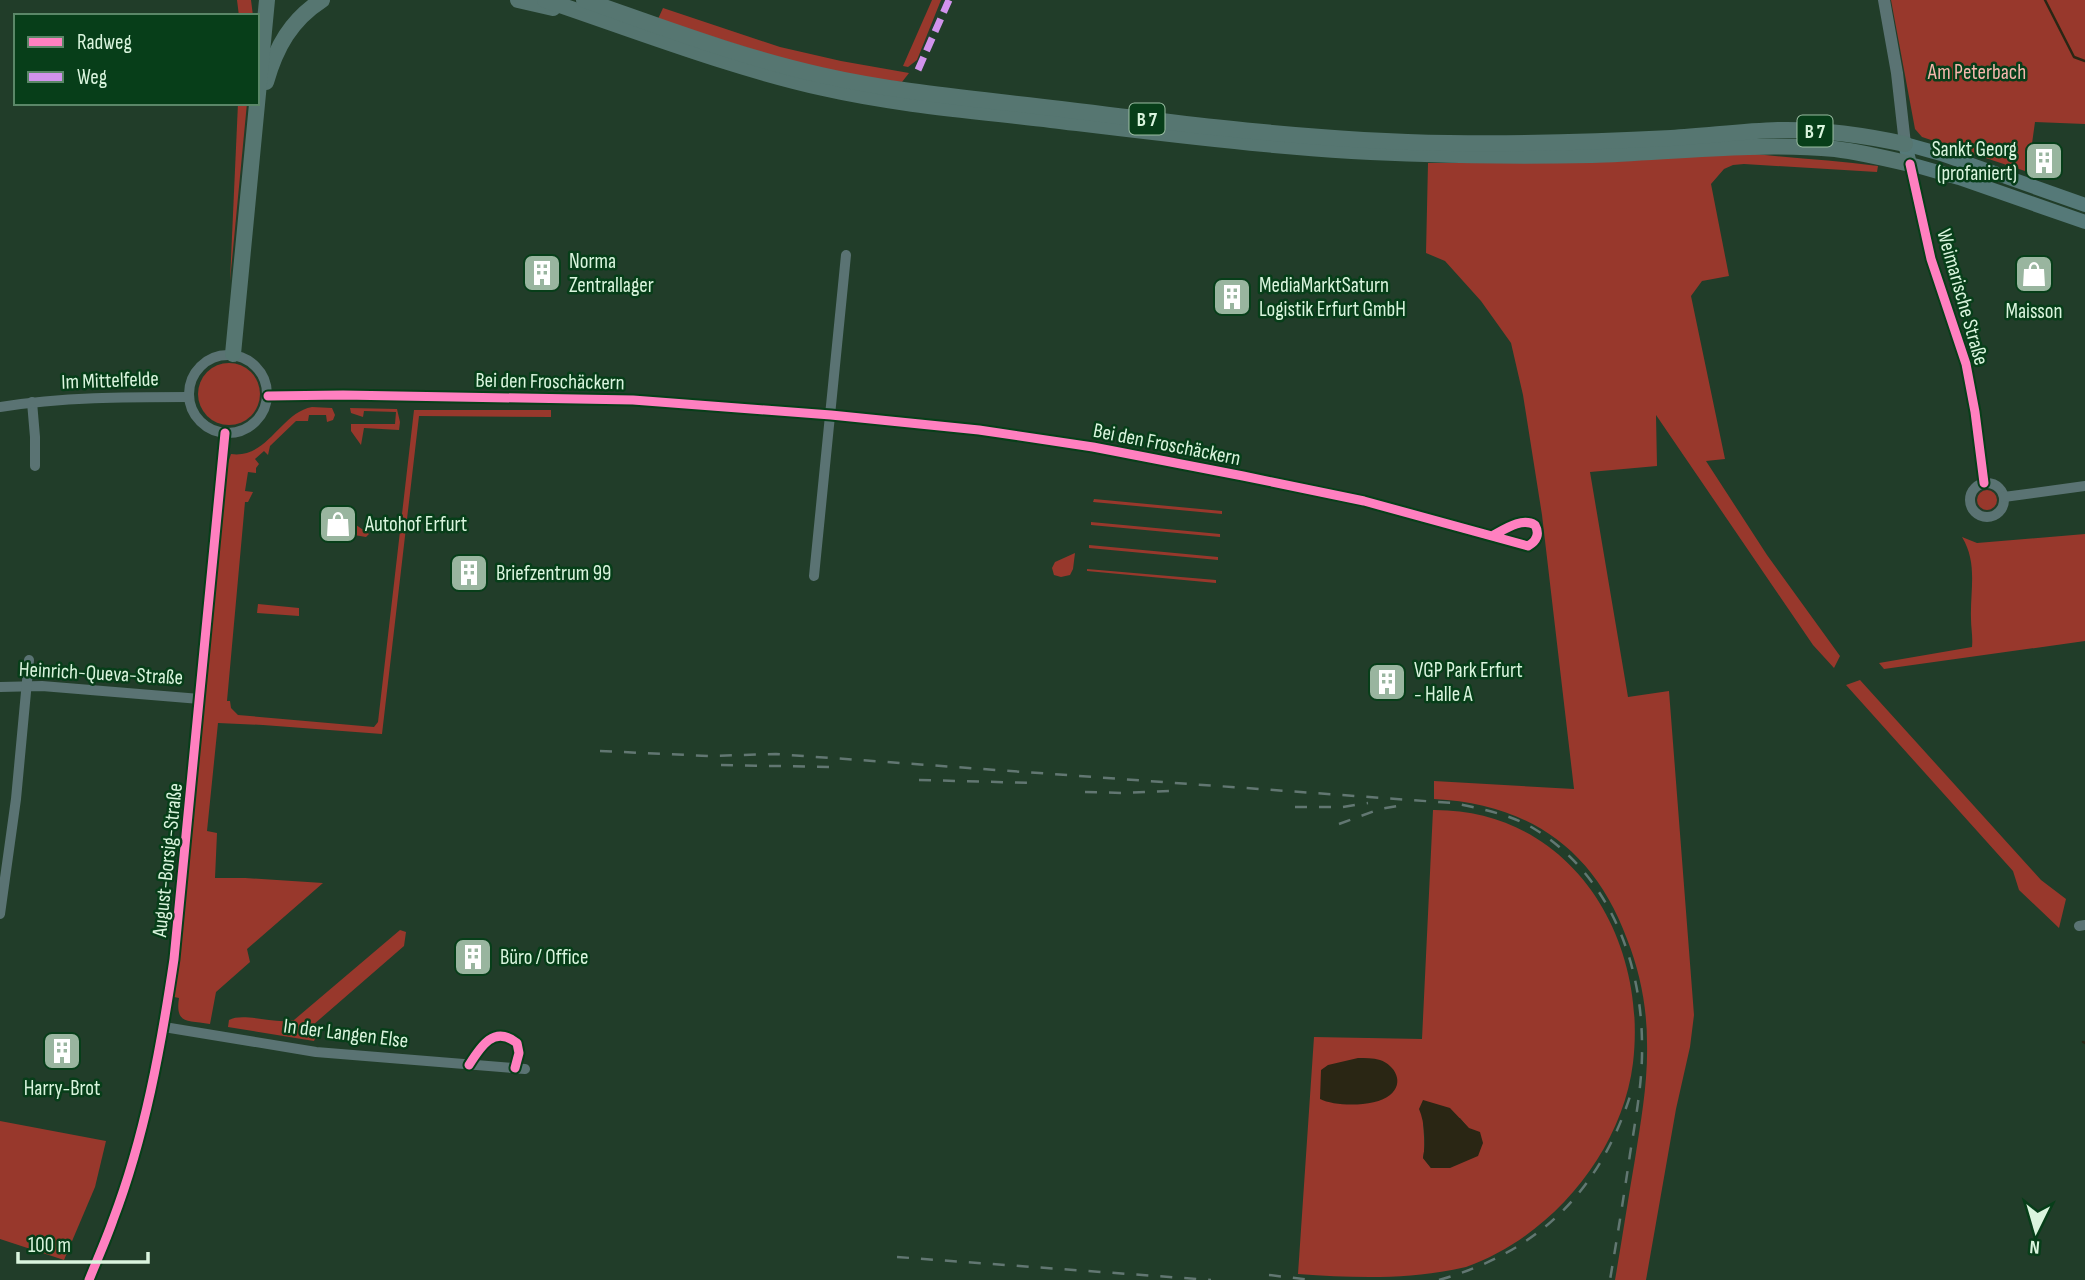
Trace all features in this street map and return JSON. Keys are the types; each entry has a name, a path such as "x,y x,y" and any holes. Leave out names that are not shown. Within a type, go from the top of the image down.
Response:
{"highway":[{"path":"259,88 267,0"},
{"path":"255,132 271,65 283,38 300,16 322,0"},
{"name":"B 7","path":"518,0 605,20"},
{"name":"B 7","path":"545,0 760,72 827,89 920,104 1198,138 1290,148 1476,156 1591,155 1769,146 1837,149 1910,164"},
{"name":"B 7","path":"584,0 733,51 823,76 924,92 1214,128 1380,141 1494,144 1585,142 1781,130 1864,136 1905,144"},
{"path":"255,105 255,132"},
{"path":"233,355 257,105"}],"main road":[{"path":"1905,144 1910,164"},
{"name":"B 7","path":"1905,144 1947,156 2085,205"},
{"name":"B 7","path":"1910,164 1959,178 2085,222"}],"street":[{"path":"1884,0 1898,73 1905,144"},
{"name":"Weimarische Straße","path":"1910,164 1931,259 1964,356 1975,412 1984,483 1971,494 1970,505 1977,515 1994,517 2003,509 2004,497"},
{"path":"814,576 846,255"},
{"path":"221,355 244,357 254,363 266,383 268,396 259,418 250,427 225,433 211,429 200,421 192,410 189,397 194,374 201,365 221,355"},
{"name":"Bei den Froschäckern","path":"268,396 633,400 831,415 992,432 1133,455 1364,501 1492,536"},
{"name":"Im Mittelfelde","path":"0,407 32,402 189,397"},
{"path":"32,402 35,466"},
{"name":"August-Borsig-Straße","path":"89,1280 114,1219 135,1154 164,1027 174,959 225,433"},
{"path":"1984,483 1995,485 2003,492 2004,497 2085,486"},
{"path":"0,914 14,812 29,660"},
{"name":"Heinrich-Queva-Straße","path":"0,687 52,686 200,699"},
{"name":"In der Langen Else","path":"164,1027 316,1052 469,1065 520,1069 517,1043 510,1038 494,1037 481,1046 469,1065"}],"green space":[{"path":"237,0 251,0 253,14 239,14"},
{"path":"932,0 941,0 917,60 908,67 903,66"},
{"name":"Am Peterbach","path":"1891,0 2085,0 2085,124 2035,122 2028,172 1922,137 1915,129"},
{"path":"663,8 780,47 909,73 902,82 809,65 658,19"},
{"path":"238,105 247,105 230,281"},
{"path":"1745,153 1878,166 1877,172 1744,164 1724,169 1711,184 1729,276 1702,281 1691,296 1725,459 1706,461 1767,555 1840,656 1834,668 1813,645 1656,415 1657,466 1590,472 1628,697 1669,691 1694,1015 1646,1280 1615,1280 1642,1116 1647,1058 1644,1003 1636,964 1627,939 1613,907 1596,880 1576,856 1554,837 1500,810 1434,799 1434,781 1574,789 1542,515 1523,395 1511,343 1481,301 1445,261 1426,253 1428,163 1565,163"},
{"path":"229,363 241,365 251,372 258,382 258,406 251,416 241,423 229,425 217,423 207,416 200,406 198,394 200,382 207,372 217,365"},
{"path":"312,407 332,408 335,415 333,420 327,422 326,415 309,415 308,421 296,421 270,446 268,455 264,451 255,459 259,464 256,473 248,472 245,491 253,492 248,502 245,502 227,701 230,701 231,708 238,715 374,727 378,722 414,410 551,410 551,417 419,416 382,734 218,723 207,831 217,833 215,878 323,883 247,949 250,962 216,992 210,1024 189,1021 181,1017 179,998 174,997 227,466 231,454 244,454 255,450 291,418"},
{"path":"350,408 397,409 399,430 364,428 361,445 351,431 351,424 395,424 396,412 364,411 363,417 351,413"},
{"path":"1987,490 1994,493 1997,500 1994,507 1987,510 1980,507 1977,500 1980,493"},
{"path":"1094,499 1222,511 1222,514 1093,502"},
{"path":"339,513 369,534 366,537 354,535"},
{"path":"1091,522 1220,534 1220,537 1091,525"},
{"path":"2085,534 2085,641 1884,669 1879,663 1972,647 1972,567 1962,537 1977,543"},
{"path":"1089,545 1218,557 1218,560 1089,548"},
{"path":"1075,553 1070,575 1054,575 1052,568 1055,562"},
{"path":"1087,571 1216,580 1216,583"},
{"path":"258,604 299,608 299,616 257,613"},
{"path":"1860,680 2041,880 2066,899 2059,928 2019,890 2013,871 1846,685"},
{"path":"1433,810 1482,815 1524,831 1560,856 1590,889 1612,927 1627,970 1634,1016 1633,1063 1626,1096 1614,1128 1598,1159 1553,1213 1526,1235 1497,1253 1466,1267 1424,1274 1362,1277 1298,1274 1314,1037 1422,1039","holes":["1423,1118 1460,1118 1469,1129 1446,1168 1431,1168 1423,1158"]},
{"path":"400,930 406,932 404,946 313,1025 318,1031 314,1041 228,1027 229,1020 243,1017 294,1020"},
{"path":"0,1121 106,1141 95,1187 64,1260 0,1239"}],"shaded area":[{"path":"1358,1058 1377,1059 1394,1070 1397,1085 1390,1095 1366,1104 1336,1103 1320,1099 1321,1070 1328,1065"},
{"path":"1423,1100 1450,1108 1469,1128 1480,1132 1483,1143 1478,1156 1450,1168 1431,1168 1423,1158 1423,1121 1419,1109"}],"waterway":[{"path":"2045,0 2074,57 2085,61"}],"railway":[{"path":"600,751 709,756 776,754 1452,803 1494,812 1524,823 1559,847 1600,893 1627,949 1635,979 1640,1011 1641,1070 1637,1112 1610,1280"},
{"path":"721,765 829,767"},
{"path":"919,780 1035,783"},
{"path":"1085,792 1169,791"},
{"path":"1295,807 1343,807 1368,803"},
{"path":"1339,824 1380,809 1403,805"},
{"path":"1439,1280 1475,1268 1508,1252 1563,1211 1604,1156 1633,1087"},
{"path":"897,1257 1211,1280"},
{"path":"1269,1275 1312,1280"}],"marked path":[{"path":"918,70 949,0"}],"cycle path":[{"path":"1910,164 1931,259 1966,364 1984,483"},
{"path":"268,396 633,400 831,415 979,430 1093,447 1364,501 1528,546 1534,542 1537,531 1535,525 1525,522 1492,536"},
{"path":"89,1280 124,1188 143,1124 169,992 225,433"},
{"path":"469,1065 483,1045 501,1036 517,1043 519,1053 515,1068"}],"place":[{"name":"Sankt Georg (profaniert)","path":"2044,161"},
{"name":"Norma Zentrallager","path":"542,273"},
{"name":"Maisson","path":"2034,274"},
{"name":"MediaMarktSaturn Logistik Erfurt GmbH","path":"1232,297"},
{"name":"Autohof Erfurt","path":"338,524"},
{"name":"Briefzentrum 99","path":"469,573"},
{"name":"VGP Park Erfurt - Halle A","path":"1387,682"},
{"name":"Büro / Office","path":"473,957"},
{"name":"Harry-Brot","path":"62,1051"}]}
